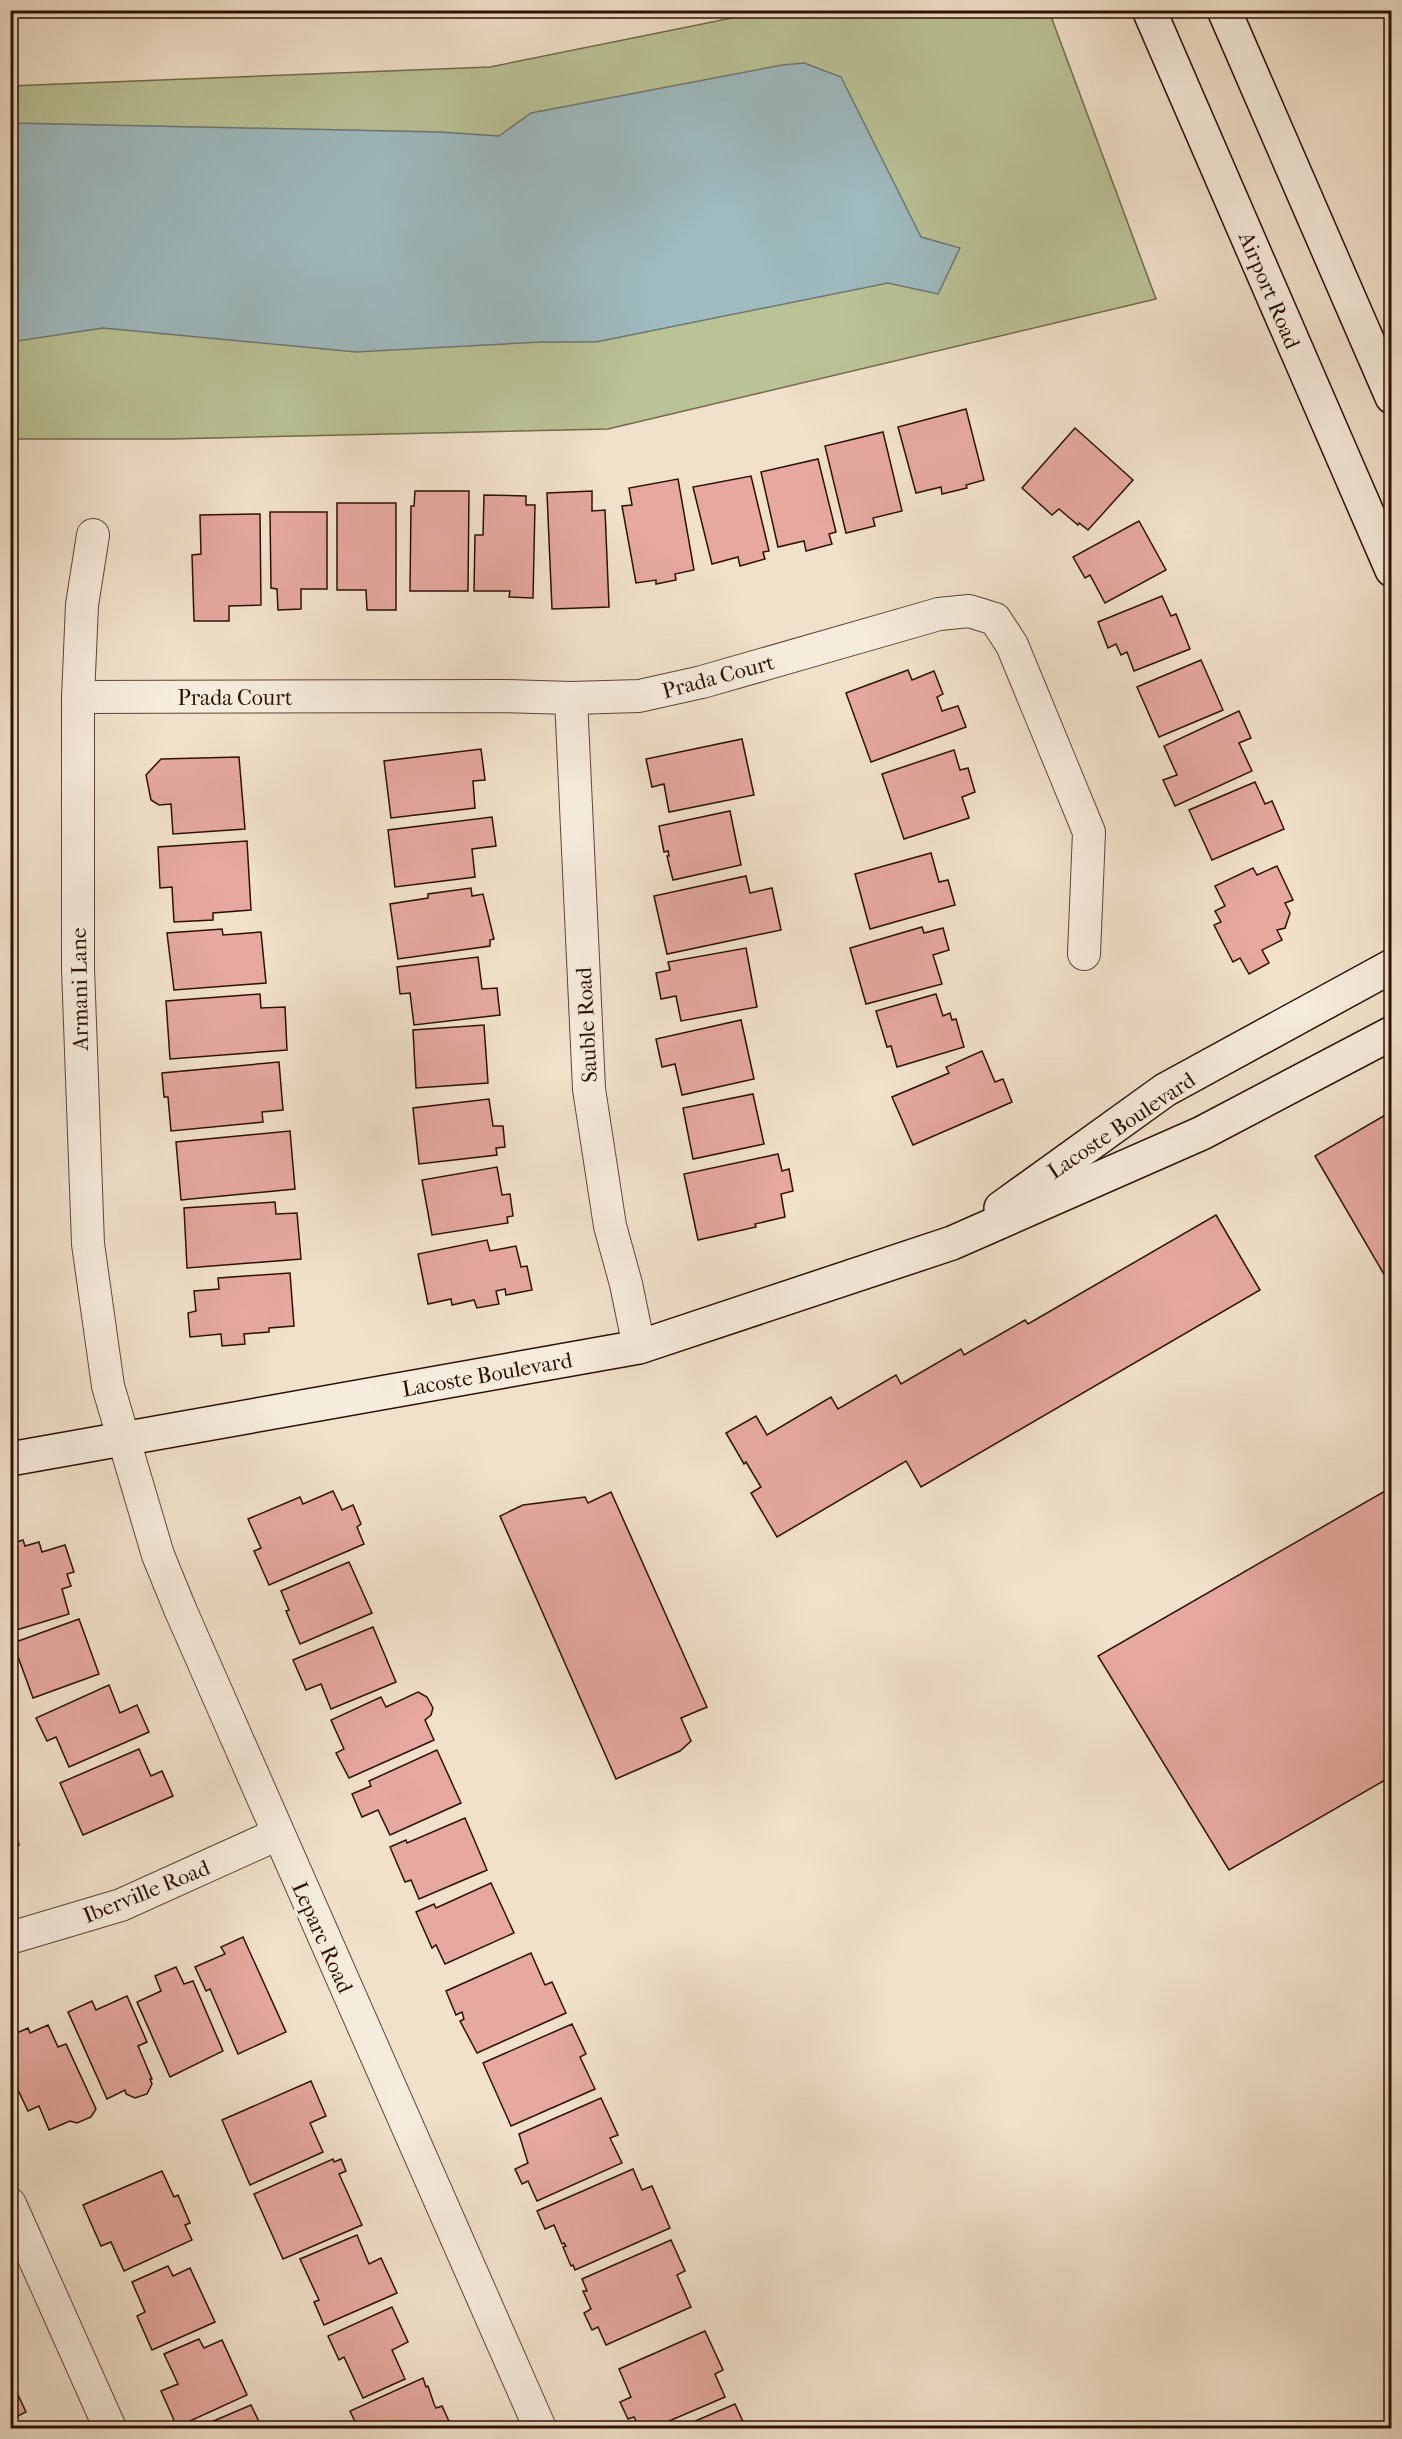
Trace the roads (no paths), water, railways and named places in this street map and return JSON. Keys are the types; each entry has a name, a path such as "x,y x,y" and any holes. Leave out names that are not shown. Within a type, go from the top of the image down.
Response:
{"street":[{"name":"Airport Road","path":"1149,10 1392,570"},
{"path":"1224,10 1392,397"},
{"name":"Armani Lane","path":"93,535 82,605 78,697 78,968 88,1244 108,1386 123,1439"},
{"name":"Prada Court","path":"78,697 504,696 571,698 639,696 702,682 939,614 969,610 995,619 1012,645 1089,832 1084,954"},
{"name":"Sauble Road","path":"571,698 589,1089 610,1226 626,1284 639,1347"},
{"name":"Lacoste Boulevard","path":"952,1243 1165,1090 1392,966"},
{"name":"Lacoste Boulevard","path":"10,1459 639,1347 952,1243 1202,1133 1392,1033"},
{"name":"Leparc Road","path":"123,1439 158,1555 278,1834 540,2428"},
{"name":"Iberville Road","path":"10,1938 121,1905 278,1834"},
{"path":"10,2204 110,2428"}],"water":[{"path":"804,63 841,77 921,237 960,248 938,294 888,283 596,342 541,342 356,352 103,328 11,342 11,123 440,132 499,136 531,113 782,65"}]}
